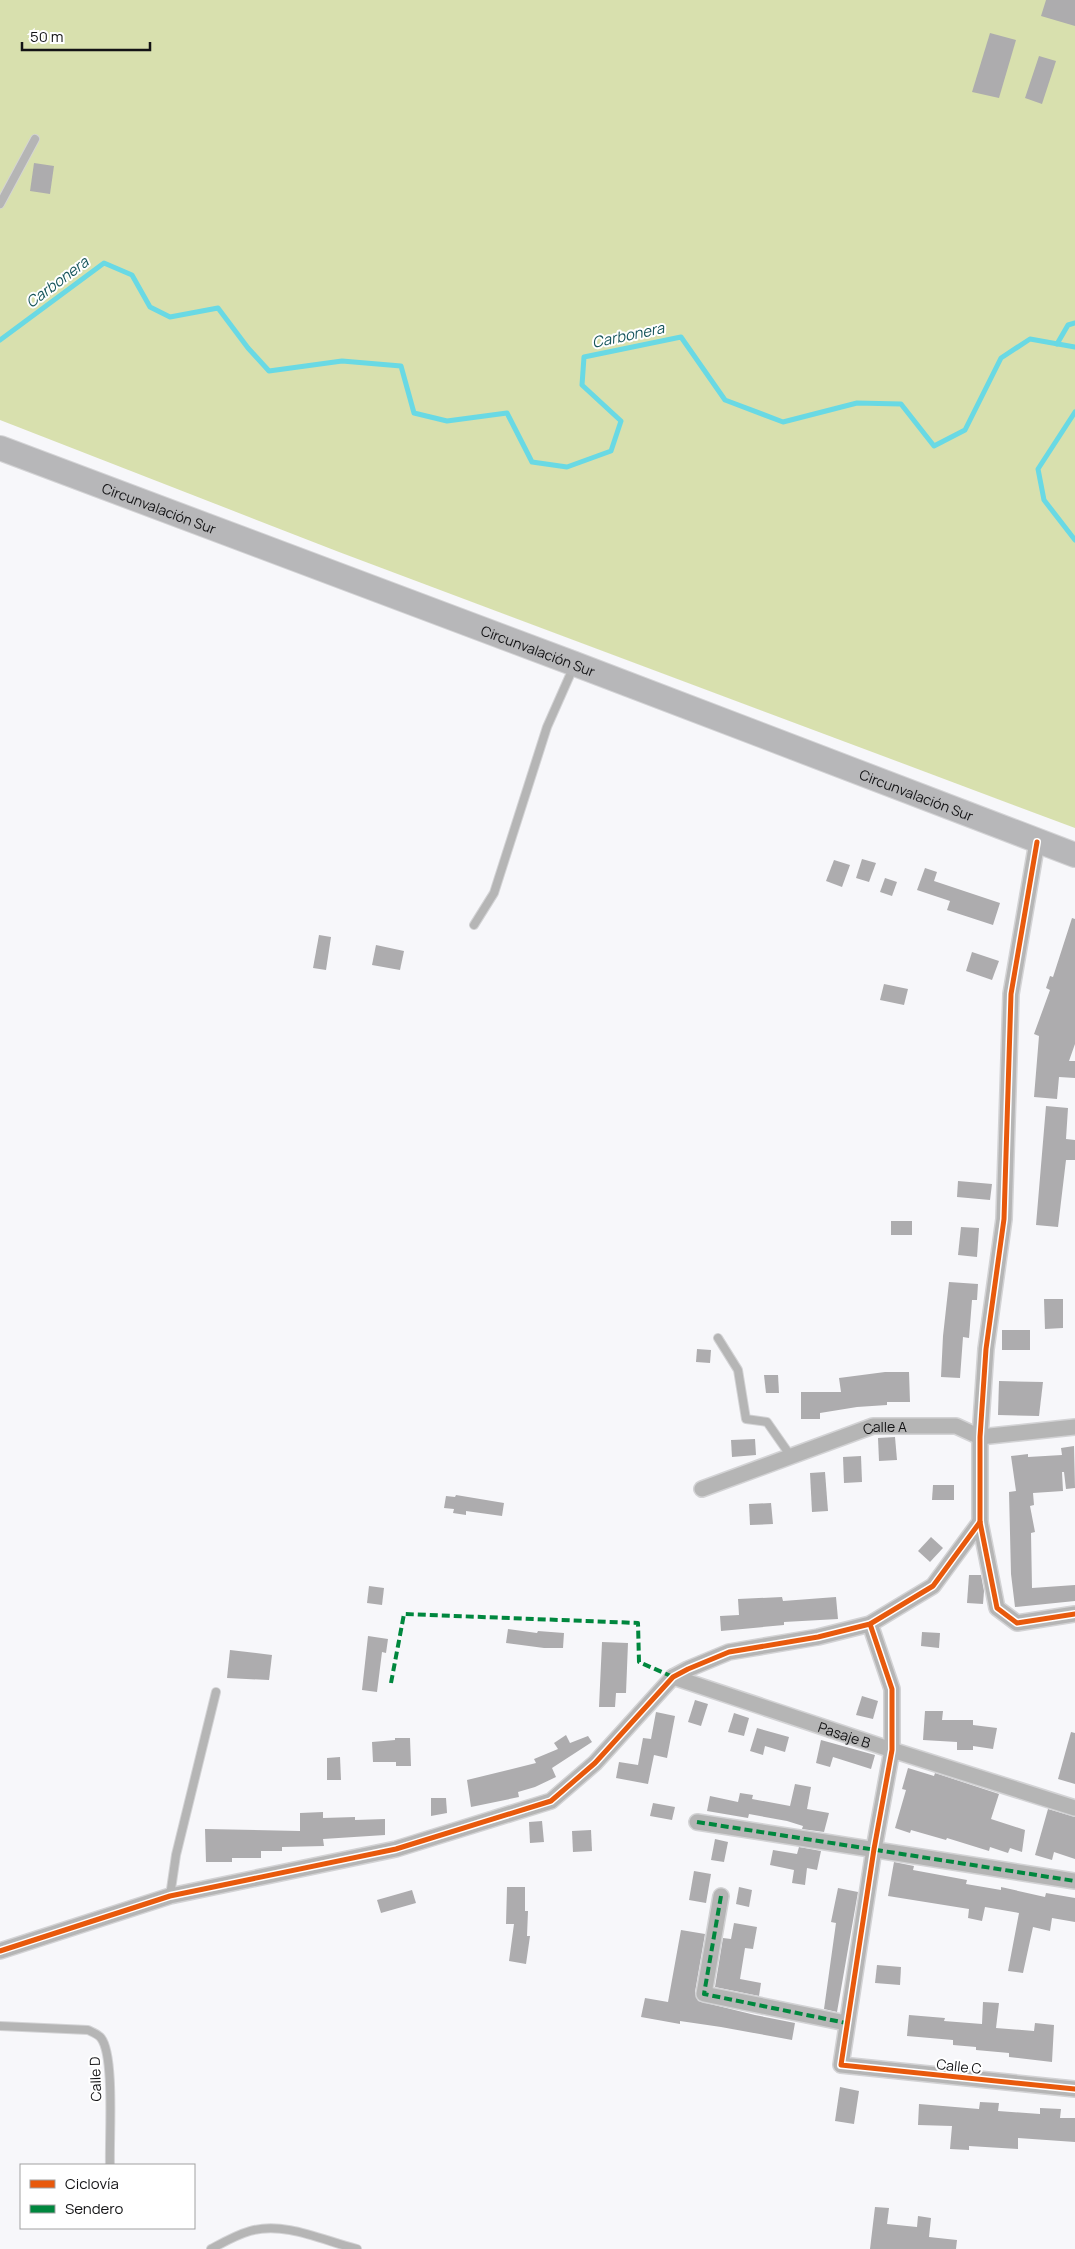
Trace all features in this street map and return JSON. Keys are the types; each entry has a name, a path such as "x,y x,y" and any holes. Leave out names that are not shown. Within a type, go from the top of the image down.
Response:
{"main road":[{"name":"Circunvalación Sur","path":"0,448 575,664 1075,855"}],"street":[{"path":"1037,842 1011,994 1004,1219 986,1349 980,1437 980,1522 998,1608 1017,1623 1075,1614"},
{"name":"Calle A","path":"702,1489 790,1455 874,1426 956,1426 980,1437"},
{"path":"980,1437 1075,1427"},
{"path":"0,1951 170,1896 396,1849 551,1801 595,1763 674,1677 729,1652 818,1636 870,1624 933,1586 980,1522"},
{"path":"721,1896 704,1994 846,2023 892,1750 892,1689 870,1624"},
{"name":"Pasaje B","path":"674,1677 892,1750 1075,1808"},
{"path":"697,1822 1075,1881"},
{"name":"Calle C","path":"846,2023 841,2066 1075,2089"}],"lane":[{"path":"0,204 35,138"},
{"path":"474,925 494,893 547,727 575,664"},
{"path":"718,1338 738,1370 746,1419 767,1422 790,1455"},
{"path":"170,1896 176,1855 216,1692"},
{"name":"Calle D","path":"0,2026 88,2030 100,2036 107,2049 109,2066 110,2164"},
{"path":"211,2249 226,2240 251,2230 275,2228 313,2236 357,2249"}],"green space":[{"path":"0,0 1075,0 1075,828 339,552 0,420"}],"building":[{"path":"1046,0 1075,0 1075,26 1041,16"},
{"path":"990,33 1016,40 999,98 972,92"},
{"path":"1039,56 1056,61 1042,104 1025,98"},
{"path":"34,163 54,166 50,194 30,191"},
{"path":"862,859 876,863 869,882 856,878"},
{"path":"834,860 850,865 842,887 826,881"},
{"path":"925,868 937,872 934,881 1000,903 993,925 947,910 950,901 917,890"},
{"path":"885,878 897,882 892,896 880,892"},
{"path":"1072,918 1075,919 1075,1044 1069,1061 1075,1061 1075,1078 1059,1077 1057,1099 1034,1097 1039,1036 1034,1034 1050,990 1046,988 1050,976 1053,977"},
{"path":"319,935 331,937 326,970 313,968"},
{"path":"376,945 404,951 400,970 372,965"},
{"path":"972,952 999,961 992,980 966,971"},
{"path":"884,984 908,989 904,1005 880,1000"},
{"path":"1046,1106 1068,1108 1066,1139 1075,1140 1075,1160 1066,1160 1058,1227 1036,1225"},
{"path":"958,1181 992,1184 990,1200 957,1197"},
{"path":"891,1221 912,1221 912,1235 891,1235"},
{"path":"961,1227 979,1228 977,1257 958,1255"},
{"path":"949,1282 978,1284 977,1300 972,1300 969,1338 963,1337 960,1378 941,1377"},
{"path":"1044,1299 1063,1299 1063,1328 1045,1329"},
{"path":"1002,1330 1030,1330 1030,1350 1002,1350"},
{"path":"697,1349 711,1350 710,1363 696,1362"},
{"path":"885,1372 909,1372 910,1402 887,1402 887,1405 857,1407 820,1413 820,1419 801,1419 801,1392 841,1392 839,1378"},
{"path":"764,1375 778,1375 779,1393 766,1393"},
{"path":"999,1381 1043,1382 1039,1416 998,1415"},
{"path":"895,1437 897,1460 879,1461 878,1438"},
{"path":"755,1439 756,1455 732,1457 731,1440"},
{"path":"1074,1446 1075,1488 1066,1489 1064,1472 1062,1472 1063,1491 1033,1493 1034,1505 1030,1506 1035,1532 1031,1533 1032,1588 1075,1585 1075,1601 1015,1607 1011,1574 1009,1492 1016,1491 1011,1456 1028,1454 1028,1457 1062,1455 1061,1448"},
{"path":"861,1456 862,1482 844,1483 843,1457"},
{"path":"825,1472 828,1511 812,1512 810,1473"},
{"path":"933,1485 954,1485 954,1500 932,1500"},
{"path":"456,1495 504,1503 502,1516 466,1511 466,1515 453,1513 454,1509 444,1508 446,1496 455,1497"},
{"path":"771,1503 773,1524 750,1525 749,1504"},
{"path":"931,1537 943,1548 930,1562 918,1551"},
{"path":"969,1575 981,1575 984,1591 983,1604 967,1603"},
{"path":"369,1586 384,1588 382,1605 367,1603"},
{"path":"782,1597 783,1601 836,1597 838,1619 784,1622 784,1625 721,1631 720,1616 739,1615 738,1599"},
{"path":"508,1629 537,1633 538,1631 564,1633 563,1648 544,1648 506,1643"},
{"path":"922,1632 940,1633 939,1648 921,1646"},
{"path":"368,1636 388,1639 386,1653 382,1652 377,1692 362,1690"},
{"path":"602,1642 628,1643 626,1693 616,1693 615,1707 599,1707"},
{"path":"230,1650 272,1655 269,1680 227,1678"},
{"path":"862,1696 878,1701 873,1719 856,1715"},
{"path":"695,1700 708,1704 701,1726 688,1722"},
{"path":"925,1711 943,1711 942,1720 973,1720 973,1725 997,1728 993,1749 973,1746 973,1750 957,1750 957,1742 923,1740"},
{"path":"656,1712 675,1716 667,1758 654,1755 648,1784 616,1778 619,1762 638,1765 643,1738 651,1739"},
{"path":"734,1713 749,1718 744,1736 728,1732"},
{"path":"757,1728 789,1737 785,1752 765,1746 763,1755 750,1751"},
{"path":"1071,1732 1075,1733 1075,1784 1058,1779"},
{"path":"566,1735 570,1743 588,1736 592,1742 552,1768 556,1777 535,1787 518,1792 519,1797 471,1807 467,1780 536,1763 534,1759 558,1749 554,1743"},
{"path":"395,1738 410,1738 411,1766 396,1766 396,1762 373,1762 372,1742 395,1740"},
{"path":"821,1740 875,1755 871,1769 833,1757 830,1767 816,1763"},
{"path":"340,1757 341,1780 327,1780 327,1758"},
{"path":"908,1768 934,1776 935,1773 999,1794 991,1819 1025,1830 1022,1852 1010,1848 1008,1853 990,1847 989,1851 947,1838 946,1840 911,1830 910,1833 895,1828 906,1790 902,1789"},
{"path":"795,1784 811,1787 807,1809 829,1813 824,1832 802,1829 803,1826 787,1821 749,1814 748,1818 707,1811 710,1796 738,1802 740,1793 753,1795 752,1799 790,1806"},
{"path":"431,1798 446,1798 447,1813 431,1816"},
{"path":"653,1803 675,1807 672,1820 650,1816"},
{"path":"1048,1809 1075,1817 1075,1859 1054,1852 1052,1860 1035,1855"},
{"path":"323,1812 323,1818 355,1817 355,1820 385,1819 385,1835 323,1839 324,1846 282,1847 282,1851 261,1851 261,1858 232,1858 232,1862 206,1862 205,1829 300,1831 300,1813"},
{"path":"542,1821 544,1842 530,1843 529,1822"},
{"path":"591,1830 592,1851 573,1852 572,1831"},
{"path":"715,1839 728,1842 724,1862 711,1860"},
{"path":"799,1847 821,1851 817,1870 807,1868 805,1885 792,1883 794,1870 770,1865 773,1850 797,1854"},
{"path":"894,1862 914,1866 913,1870 967,1880 966,1884 1001,1890 1001,1887 1045,1897 1046,1893 1075,1898 1075,1922 1052,1918 1050,1931 1033,1927 1023,1973 1008,1971 1019,1913 985,1907 982,1921 968,1918 969,1909 888,1896"},
{"path":"694,1871 711,1874 706,1903 689,1900"},
{"path":"507,1887 525,1887 525,1911 528,1911 527,1936 530,1936 526,1964 509,1961 514,1924 506,1924"},
{"path":"739,1887 752,1890 749,1907 736,1904"},
{"path":"838,1888 858,1892 837,2012 824,2009 836,1923 831,1922"},
{"path":"412,1890 416,1903 381,1913 377,1900"},
{"path":"734,1923 757,1927 753,1949 745,1948 740,1979 761,1983 759,1996 715,1987 723,1938 731,1939"},
{"path":"681,1930 705,1934 695,1992 698,2001 795,2023 792,2040 721,2027 680,2021 680,2024 641,2017 645,1998 668,2002"},
{"path":"877,1965 901,1967 900,1985 875,1983"},
{"path":"983,2002 999,2003 996,2028 1034,2031 1035,2023 1054,2025 1052,2062 1009,2057 1009,2053 976,2050 976,2047 953,2045 953,2040 907,2036 909,2015 945,2018 944,2021 982,2024"},
{"path":"840,2087 859,2091 854,2124 835,2121"},
{"path":"980,2102 999,2103 998,2111 1040,2114 1040,2108 1061,2109 1060,2118 1075,2118 1075,2142 1018,2138 1018,2149 969,2146 969,2150 950,2149 952,2126 918,2125 919,2104 979,2109"},
{"path":"875,2207 889,2208 887,2224 917,2227 918,2216 931,2218 929,2237 957,2240 956,2249 870,2249"}],"waterway":[{"name":"Carbonera","path":"0,340 104,263 132,275 150,307 170,317 218,308 248,348 269,371 342,361 401,366 414,413 447,421 507,413 532,462 567,467 611,451 621,421 582,385 584,357 681,337 725,400 783,422 857,403 901,404 934,446 965,430 1001,358 1030,339 1075,347"},
{"path":"1057,344 1068,325 1075,323"},
{"name":"Carbonera","path":"1075,412 1038,469 1044,500 1075,540"}],"marked path":[{"path":"391,1683 404,1614 638,1623 639,1662 673,1677"},
{"path":"697,1822 1075,1881"},
{"path":"721,1896 704,1994 846,2023"}],"cycle path":[{"path":"1037,842 1011,994 1004,1219 986,1349 980,1437 980,1522 997,1608 1017,1623 1075,1614"},
{"path":"0,1951 170,1896 396,1849 551,1801 595,1763 673,1677 729,1652 818,1637 870,1624 933,1586 980,1522"},
{"path":"870,1624 892,1689 892,1750 874,1849 841,2065 1075,2089"}]}
